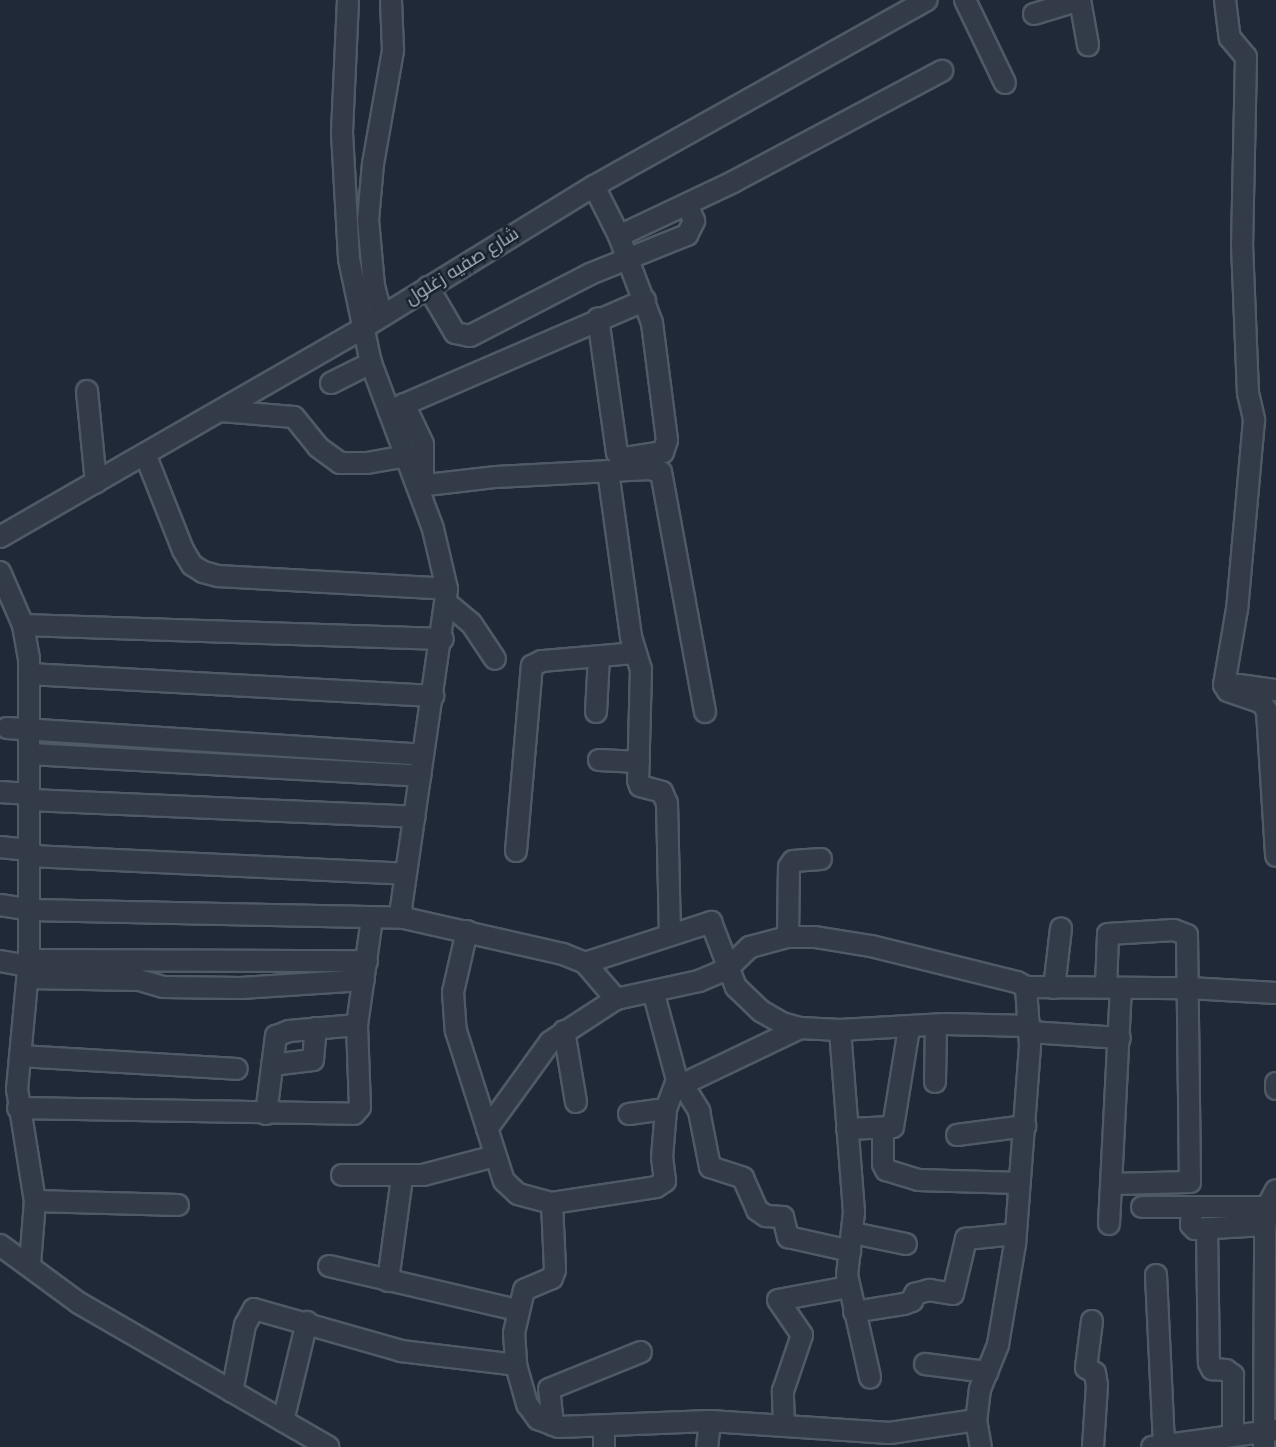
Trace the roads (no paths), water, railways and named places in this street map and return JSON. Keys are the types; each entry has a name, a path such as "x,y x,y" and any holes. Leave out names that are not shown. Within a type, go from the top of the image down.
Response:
{"street":[{"path":"348,0 342,133 349,259 371,363 397,407 423,444 421,486"},
{"path":"382,316 374,286 368,220 373,164 393,50 391,0"},
{"name":"شارع صفيه زغلول","path":"0,537 382,316 594,186 927,0"},
{"path":"965,0 1005,83"},
{"path":"1034,14 1080,0 1088,45"},
{"path":"1225,0 1230,38 1246,57 1242,244 1248,393 1254,420 1237,609 1225,682 1227,690 1262,703 1267,711 1276,856"},
{"path":"619,236 687,204 942,71"},
{"path":"594,186 619,236 645,300 656,343 666,440 666,449 660,454 625,458 617,453 598,318"},
{"path":"428,287 455,333 464,338 627,257 692,232 694,221 687,204"},
{"path":"397,407 598,318 645,300"},
{"path":"331,383 371,363"},
{"path":"87,391 96,483"},
{"path":"397,407 407,456 421,486 434,529 448,597 443,639 422,754 406,874 404,918"},
{"path":"221,411 294,417 318,447 340,463 367,463 407,456"},
{"path":"145,454 183,550 192,565 203,572 218,576 448,597 471,622 495,659"},
{"path":"421,486 468,479 655,469 664,477 705,712"},
{"path":"608,471 636,653 641,669 638,784 662,792 667,803 670,935"},
{"path":"0,572 22,625 29,674 31,853 29,968 20,1056 18,1108 35,1202 30,1265"},
{"path":"22,625 443,639"},
{"path":"516,851 530,670 542,661 636,653"},
{"path":"596,712 598,657"},
{"path":"29,674 433,696"},
{"path":"1225,682 1276,690"},
{"path":"7,728 422,754"},
{"path":"30,754 420,776"},
{"path":"599,760 639,762"},
{"path":"0,792 30,797 415,817"},
{"path":"0,847 31,853 406,874"},
{"path":"788,937 789,867 797,860 821,859"},
{"path":"0,905 30,910 404,918 467,931 585,963 712,922 727,969 745,998 761,1011 800,1028 909,1029 936,1026 1030,1029 1120,1038"},
{"path":"18,1108 343,1116 358,1111 357,1025 372,918"},
{"path":"1054,988 1061,928"},
{"path":"467,931 452,1012 495,1156 512,1192 552,1203 662,1185 666,1109 680,1086 800,1028"},
{"path":"1109,1224 1114,1184 1120,1038 1108,934 1184,931 1189,940 1190,1182 1114,1184"},
{"path":"487,1129 550,1042 564,1031 616,999 699,981 727,969 750,947 788,937 860,944 1017,982 1026,987 1189,988 1276,993"},
{"path":"29,968 153,960 366,970"},
{"path":"152,984 153,960"},
{"path":"0,961 29,968 139,980 152,984 240,988 366,970"},
{"path":"585,963 616,999"},
{"path":"981,1447 976,1420 980,1389 998,1345 1015,1234 1025,1126 1030,1029 1026,987"},
{"path":"653,992 680,1086 699,1111 710,1167 743,1178 757,1210 766,1216 783,1217 788,1237 906,1244"},
{"path":"266,1114 276,1036 289,1030 357,1025"},
{"path":"934,1082 936,1026"},
{"path":"272,1065 313,1060 316,1028"},
{"path":"847,1129 883,1129 894,1124 909,1029"},
{"path":"840,1030 847,1129 851,1242 848,1287 870,1377"},
{"path":"564,1031 576,1102"},
{"path":"20,1056 237,1069"},
{"path":"1276,1083 1276,1089"},
{"path":"629,1114 666,1109"},
{"path":"957,1135 1025,1126"},
{"path":"883,1129 883,1164 886,1170 918,1180 1019,1183"},
{"path":"342,1175 402,1177 495,1156"},
{"path":"388,1281 402,1177"},
{"path":"35,1202 178,1204"},
{"path":"552,1203 555,1270 552,1278 524,1290 517,1310 516,1365 534,1415 553,1425 604,1426 710,1421 899,1433 976,1420"},
{"path":"1192,1207 1192,1227 1207,1228 1270,1207"},
{"path":"1142,1208 1270,1207"},
{"path":"1156,1275 1158,1446 1233,1434 1269,1436 1270,1207"},
{"path":"1207,1228 1209,1363 1212,1369 1226,1370 1233,1375 1233,1434"},
{"path":"854,1312 904,1304 912,1301 915,1294 929,1290 953,1294 966,1239 1015,1234"},
{"path":"0,1245 79,1303 328,1447"},
{"path":"329,1266 517,1310"},
{"path":"784,1426 783,1391 802,1335 778,1300 848,1287"},
{"path":"232,1392 250,1312 259,1308 401,1351 516,1365"},
{"path":"1092,1321 1086,1368 1095,1373 1097,1385 1093,1447"},
{"path":"283,1421 308,1322"},
{"path":"553,1425 549,1389 641,1352"},
{"path":"925,1364 987,1372"},
{"path":"707,1447 710,1421"},
{"path":"604,1426 604,1447"}]}
